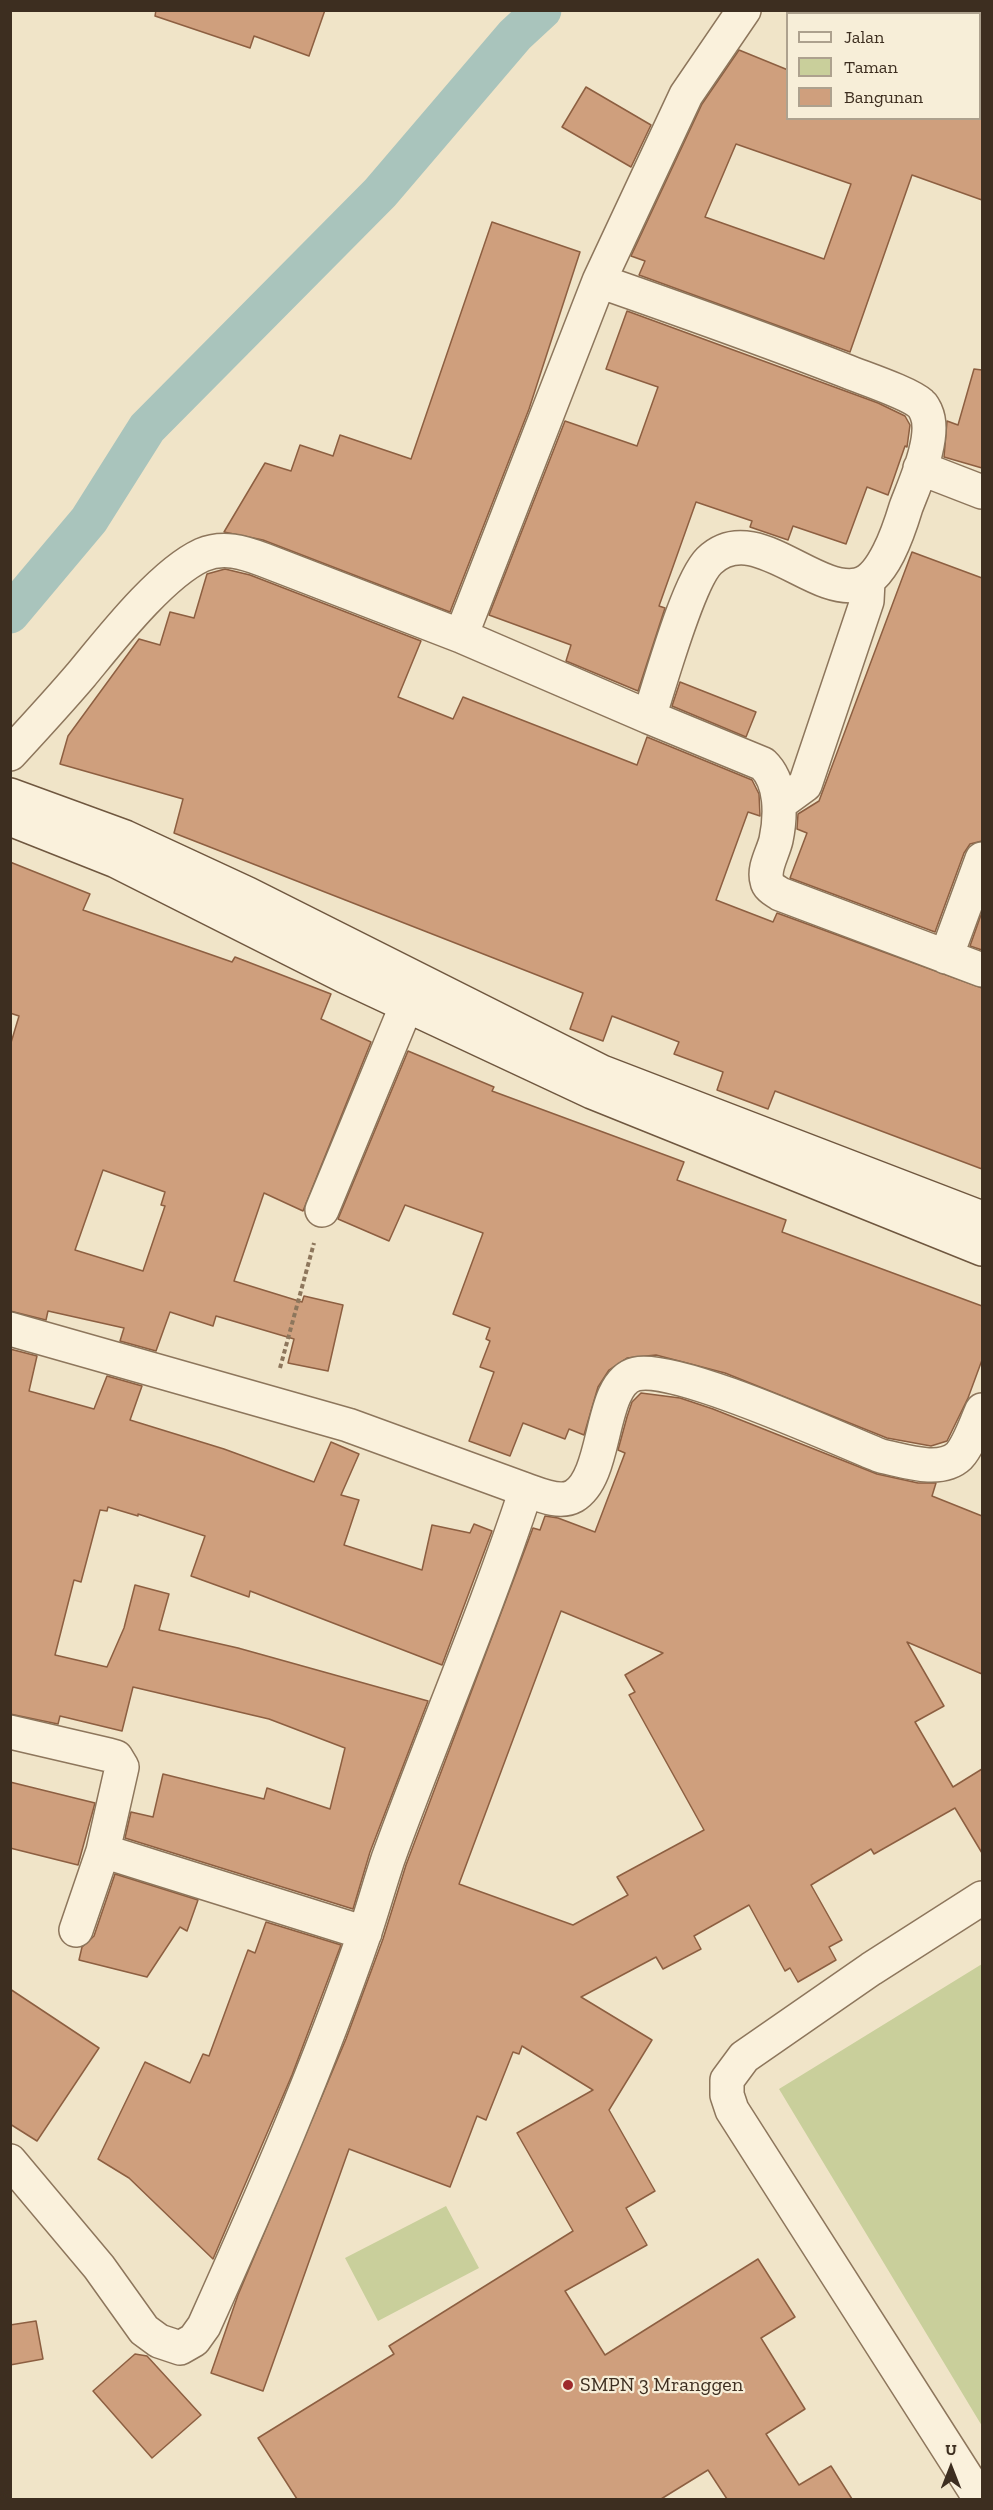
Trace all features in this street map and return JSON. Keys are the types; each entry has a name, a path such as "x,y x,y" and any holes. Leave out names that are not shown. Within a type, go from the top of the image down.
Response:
{"street":[{"path":"461,636 599,281 686,95 744,10"},
{"path":"599,281 747,333 920,403 928,418 929,436 920,468 897,536 876,574 868,581 857,585 838,584 765,552 741,549 720,553 708,562 691,592 649,717"},
{"path":"920,468 982,492"},
{"path":"10,754 135,610 182,567 202,555 219,550 239,551 461,636 763,764 774,777 779,804 776,840 766,878 770,887 780,894 982,970"},
{"path":"779,804 806,785 867,601 868,581"},
{"path":"10,795 135,841 248,894 412,993 592,1092 688,1118 982,1218"},
{"path":"10,819 116,861 412,993"},
{"path":"946,957 982,859"},
{"path":"322,1210 412,993"},
{"path":"688,1118 982,1249"},
{"path":"10,1329 348,1425 548,1498 573,1497 581,1490 600,1447 615,1393 628,1378 649,1371 694,1383 881,1456 913,1462 942,1463 959,1456 982,1410"},
{"path":"10,2161 99,2267 144,2330 159,2341 172,2346 187,2346 204,2326 262,2198 365,1933 388,1860 459,1680 526,1490"},
{"path":"10,1732 110,1755 120,1761 122,1767 103,1851 76,1930"},
{"path":"103,1851 365,1933"},
{"path":"981,2499 732,2109 727,2095 727,2080 744,2057 871,1969 982,1898"}],"path":[{"path":"284,1407 285,1392 279,1370 322,1210"}],"green space":[{"path":"982,1964 982,2426 779,2089"},
{"path":"446,2206 479,2268 378,2321 345,2258"}],"building":[{"path":"156,10 325,10 309,56 254,36 250,48 155,16"},
{"path":"739,50 786,69 786,120 981,120 982,118 982,200 912,175 850,352 639,275 645,261 631,256 702,104","holes":["736,144 851,184 824,259 705,217"]},
{"path":"586,87 651,125 631,167 562,127"},
{"path":"492,222 580,252 529,409 450,612 263,540 224,532 265,463 291,471 300,445 333,456 340,435 411,459"},
{"path":"627,311 878,403 905,416 910,425 907,447 905,446 888,495 867,487 846,544 793,526 788,540 750,527 752,521 696,502 659,606 665,608 638,691 566,661 571,645 489,615 565,421 637,446 658,387 606,369"},
{"path":"974,369 982,370 982,468 944,457 947,421 958,425"},
{"path":"912,552 982,578 982,841 970,844 964,853 935,932 790,878 807,833 797,829 798,814 819,801"},
{"path":"225,569 250,575 421,641 398,697 453,719 463,697 637,765 647,737 752,780 759,794 760,816 748,812 716,900 773,922 777,913 982,988 982,1169 775,1091 768,1109 717,1090 723,1072 674,1054 679,1042 612,1016 603,1041 570,1029 583,993 174,833 183,799 60,764 68,736 139,639 160,645 170,612 194,618 207,574"},
{"path":"680,682 756,712 746,737 672,706"},
{"path":"10,862 90,894 83,910 232,962 235,957 331,994 321,1019 371,1042 303,1211 264,1193 234,1281 302,1302 304,1296 343,1305 328,1371 288,1363 294,1339 216,1316 213,1326 170,1312 156,1351 120,1341 124,1328 48,1311 46,1320 10,1311 10,1046 19,1016 10,1013","holes":["103,1170 165,1192 161,1205 165,1206 143,1271 75,1250"]},
{"path":"982,912 982,950 970,946"},
{"path":"408,1051 494,1087 492,1091 684,1162 677,1180 786,1220 782,1232 982,1306 982,1360 968,1398 947,1441 931,1446 887,1438 725,1373 656,1355 627,1358 609,1370 598,1387 584,1435 569,1429 565,1439 523,1423 510,1456 469,1441 494,1372 480,1367 490,1341 486,1339 490,1328 453,1314 483,1233 405,1205 389,1241 338,1219"},
{"path":"10,1349 37,1356 29,1391 94,1409 107,1376 142,1386 130,1420 224,1449 314,1482 331,1442 359,1454 341,1495 359,1500 344,1545 422,1570 432,1525 470,1533 474,1524 492,1531 442,1665 250,1591 249,1597 191,1576 205,1536 138,1514 138,1516 108,1507 107,1511 100,1510 81,1582 74,1580 55,1655 107,1667 124,1628 135,1585 169,1594 159,1630 238,1648 428,1701 370,1852 353,1909 125,1838 131,1812 153,1817 163,1774 264,1799 267,1788 330,1809 345,1748 269,1719 133,1687 122,1731 60,1716 58,1724 10,1714"},
{"path":"641,1393 680,1398 877,1474 918,1483 936,1483 932,1496 982,1516 982,1674 907,1642 944,1706 915,1722 953,1787 982,1769 982,1853 955,1808 874,1854 871,1849 811,1885 842,1940 829,1947 836,1960 798,1982 790,1968 785,1971 749,1905 694,1936 701,1949 663,1969 656,1957 581,1997 652,2040 609,2110 655,2191 626,2208 647,2245 565,2291 605,2355 758,2259 795,2317 761,2338 805,2409 766,2434 799,2485 831,2466 852,2499 727,2499 708,2470 661,2499 297,2499 258,2438 394,2354 389,2346 573,2231 517,2133 593,2090 522,2046 519,2054 513,2052 486,2120 477,2116 450,2187 349,2149 263,2391 211,2373 238,2295 346,2039 383,1939 406,1865 533,1528 540,1530 545,1516 558,1518 595,1532 625,1453 618,1450 632,1402","holes":["561,1611 663,1653 625,1675 635,1692 629,1695 704,1830 617,1877 628,1895 573,1925 459,1884"]},
{"path":"10,1782 95,1803 78,1865 10,1848"},
{"path":"115,1874 198,1900 187,1931 180,1927 147,1977 79,1960 82,1947 94,1936"},
{"path":"266,1922 341,1945 292,2075 213,2259 129,2178 98,2159 145,2062 190,2083 203,2054 209,2056 248,1950 255,1953"},
{"path":"10,1989 99,2048 37,2141 10,2124"},
{"path":"36,2321 43,2359 10,2365 10,2325"},
{"path":"135,2354 147,2356 201,2415 152,2458 93,2391"}],"waterway":[{"path":"10,614 89,520 147,428 380,193 515,35 542,10"}],"place":[{"name":"SMPN 3 Mranggen","path":"568,2385"}]}
